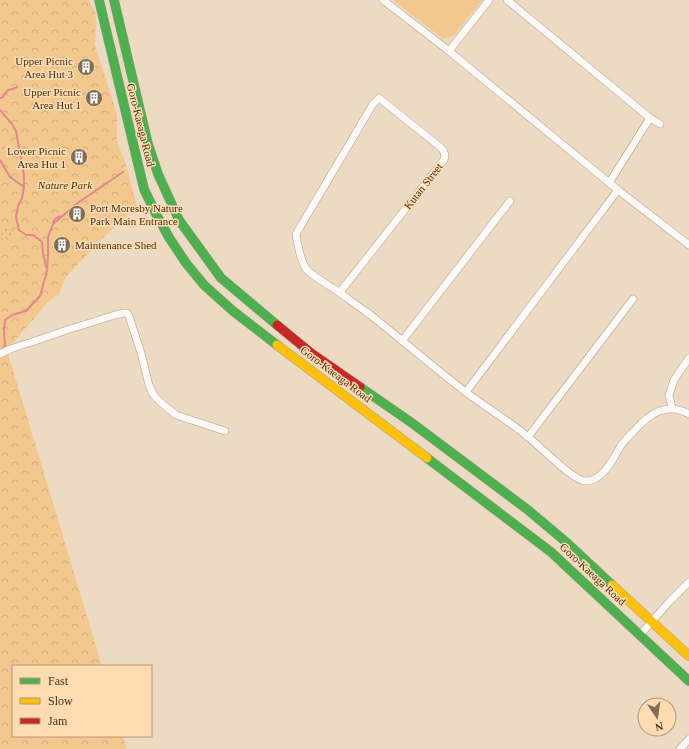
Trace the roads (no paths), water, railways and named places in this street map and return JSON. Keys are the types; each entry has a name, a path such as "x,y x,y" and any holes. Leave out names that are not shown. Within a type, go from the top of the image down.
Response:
{"main road":[{"name":"Goro-Kaeaga Road","path":"98,0 144,189 150,204 170,238 186,262 205,286 268,338 551,552 689,681"},
{"name":"Goro-Kaeaga Road","path":"114,0 148,144 158,174 179,220 221,278 311,353 412,423 528,510 566,542 689,656"}],"street":[{"path":"383,0 449,51 609,183 688,243"},
{"path":"449,51 489,0"},
{"path":"507,0 650,118 660,124"},
{"name":"Kutan Street","path":"379,98 439,146 445,155 444,160 340,292 307,270 298,246 296,234 373,104 379,98"},
{"path":"609,183 650,118"},
{"path":"466,392 618,190"},
{"path":"402,341 510,201"},
{"path":"340,292 466,392 528,437 581,481 594,479 603,473 623,443 645,418 656,412 672,408 682,410 689,414"},
{"path":"528,437 633,299"},
{"path":"2,351 115,315 127,313 141,352 149,385 153,394 176,415 225,431"},
{"path":"672,408 670,395 674,380 689,358"},
{"path":"640,635 689,582"},
{"path":"680,749 689,739"}],"waterway":[{"path":"0,98 3,97 8,90 17,87"},
{"path":"0,110 16,131 24,175 22,198 18,206 16,217 19,230 26,235 33,235 42,242 46,267"},
{"path":"0,160 10,177 24,187"},
{"path":"5,348 5,320 12,315 26,311 40,296 47,271 48,237 53,224 79,202 123,172"},
{"path":"53,222 60,216"}],"place":[{"name":"Upper Picnic Area Hut 3","path":"86,67"},
{"name":"Upper Picnic Area Hut 1","path":"94,98"},
{"name":"Lower Picnic Area Hut 1","path":"79,157"},
{"name":"Port Moresby Nature Park Main Entrance","path":"77,214"},
{"name":"Maintenance Shed","path":"62,245"}],"park label":[{"name":"Nature Park","path":"65,185"}]}
